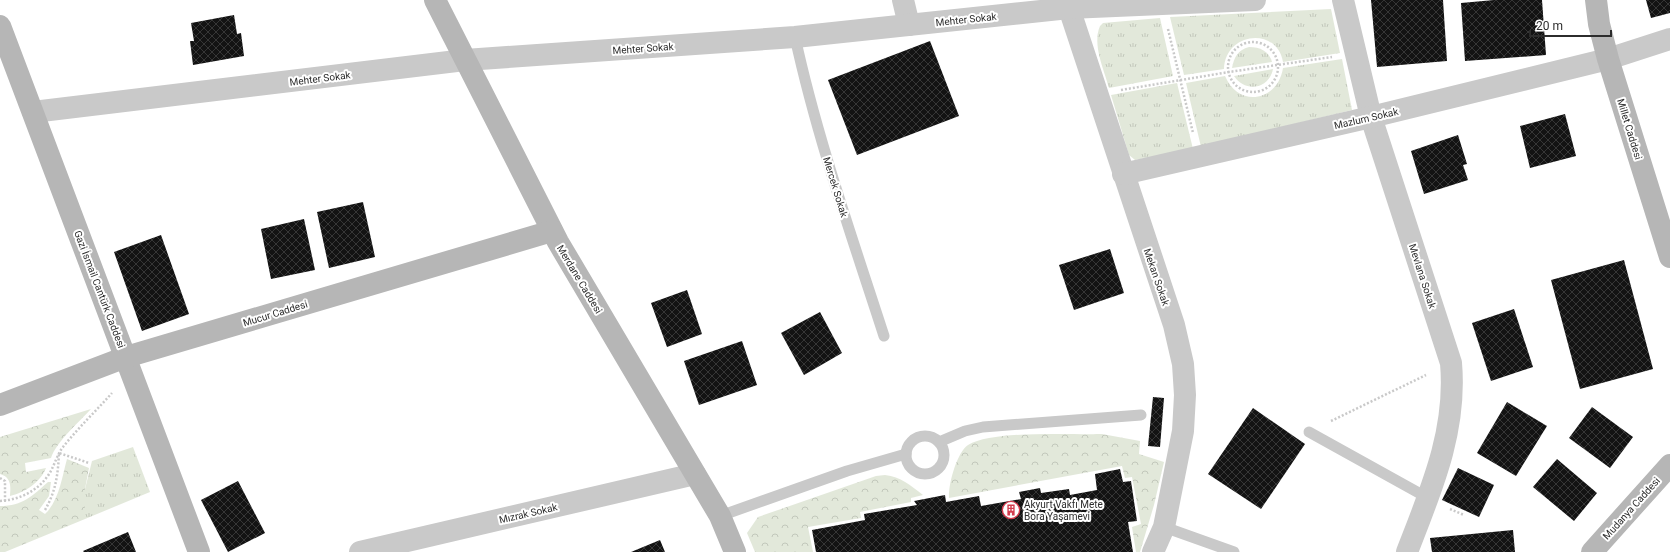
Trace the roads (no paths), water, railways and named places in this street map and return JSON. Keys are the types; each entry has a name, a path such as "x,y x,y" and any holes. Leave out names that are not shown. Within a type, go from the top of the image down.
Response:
{"street":[{"name":"Merdane Caddesi","path":"435,0 552,231 720,516 735,552"},
{"path":"904,0 909,25"},
{"name":"Mehter Sokak","path":"33,112 465,60 795,37 1069,8 1254,0"},
{"name":"Mevlana Sokak","path":"1343,0 1371,117 1451,362 1453,385 1451,416 1446,444 1428,498 1407,552"},
{"name":"Millet Caddesi","path":"1596,0 1599,24 1608,59 1670,257"},
{"name":"Mekan Sokak","path":"1069,8 1174,325 1183,364 1185,395 1183,431 1164,527 1153,552"},
{"name":"Gazi İsmail Cantürk Caddesi","path":"0,26 199,552"},
{"name":"Mazlum Sokak","path":"1123,174 1371,117 1608,59 1670,39"},
{"name":"Mucur Caddesi","path":"0,405 552,231"},
{"name":"Mudanya Caddesi","path":"1592,552 1670,464"},
{"name":"Mızrak Sokak","path":"360,552 695,474"}],"lane":[{"name":"Mercek Sokak","path":"795,37 805,84 884,336"},
{"path":"939,442 965,431 983,427 1141,415"},
{"path":"1309,432 1428,498"},
{"path":"922,436 935,438 943,448 944,461 941,467 930,474 924,474 913,470 906,460 906,454 911,443 915,439 922,436"},
{"path":"720,516 854,469 906,454"},
{"path":"1164,527 1234,552"}],"place":[{"name":"Akyurt Vakfı Mete Bora Yaşamevi","path":"1011,510"}]}
